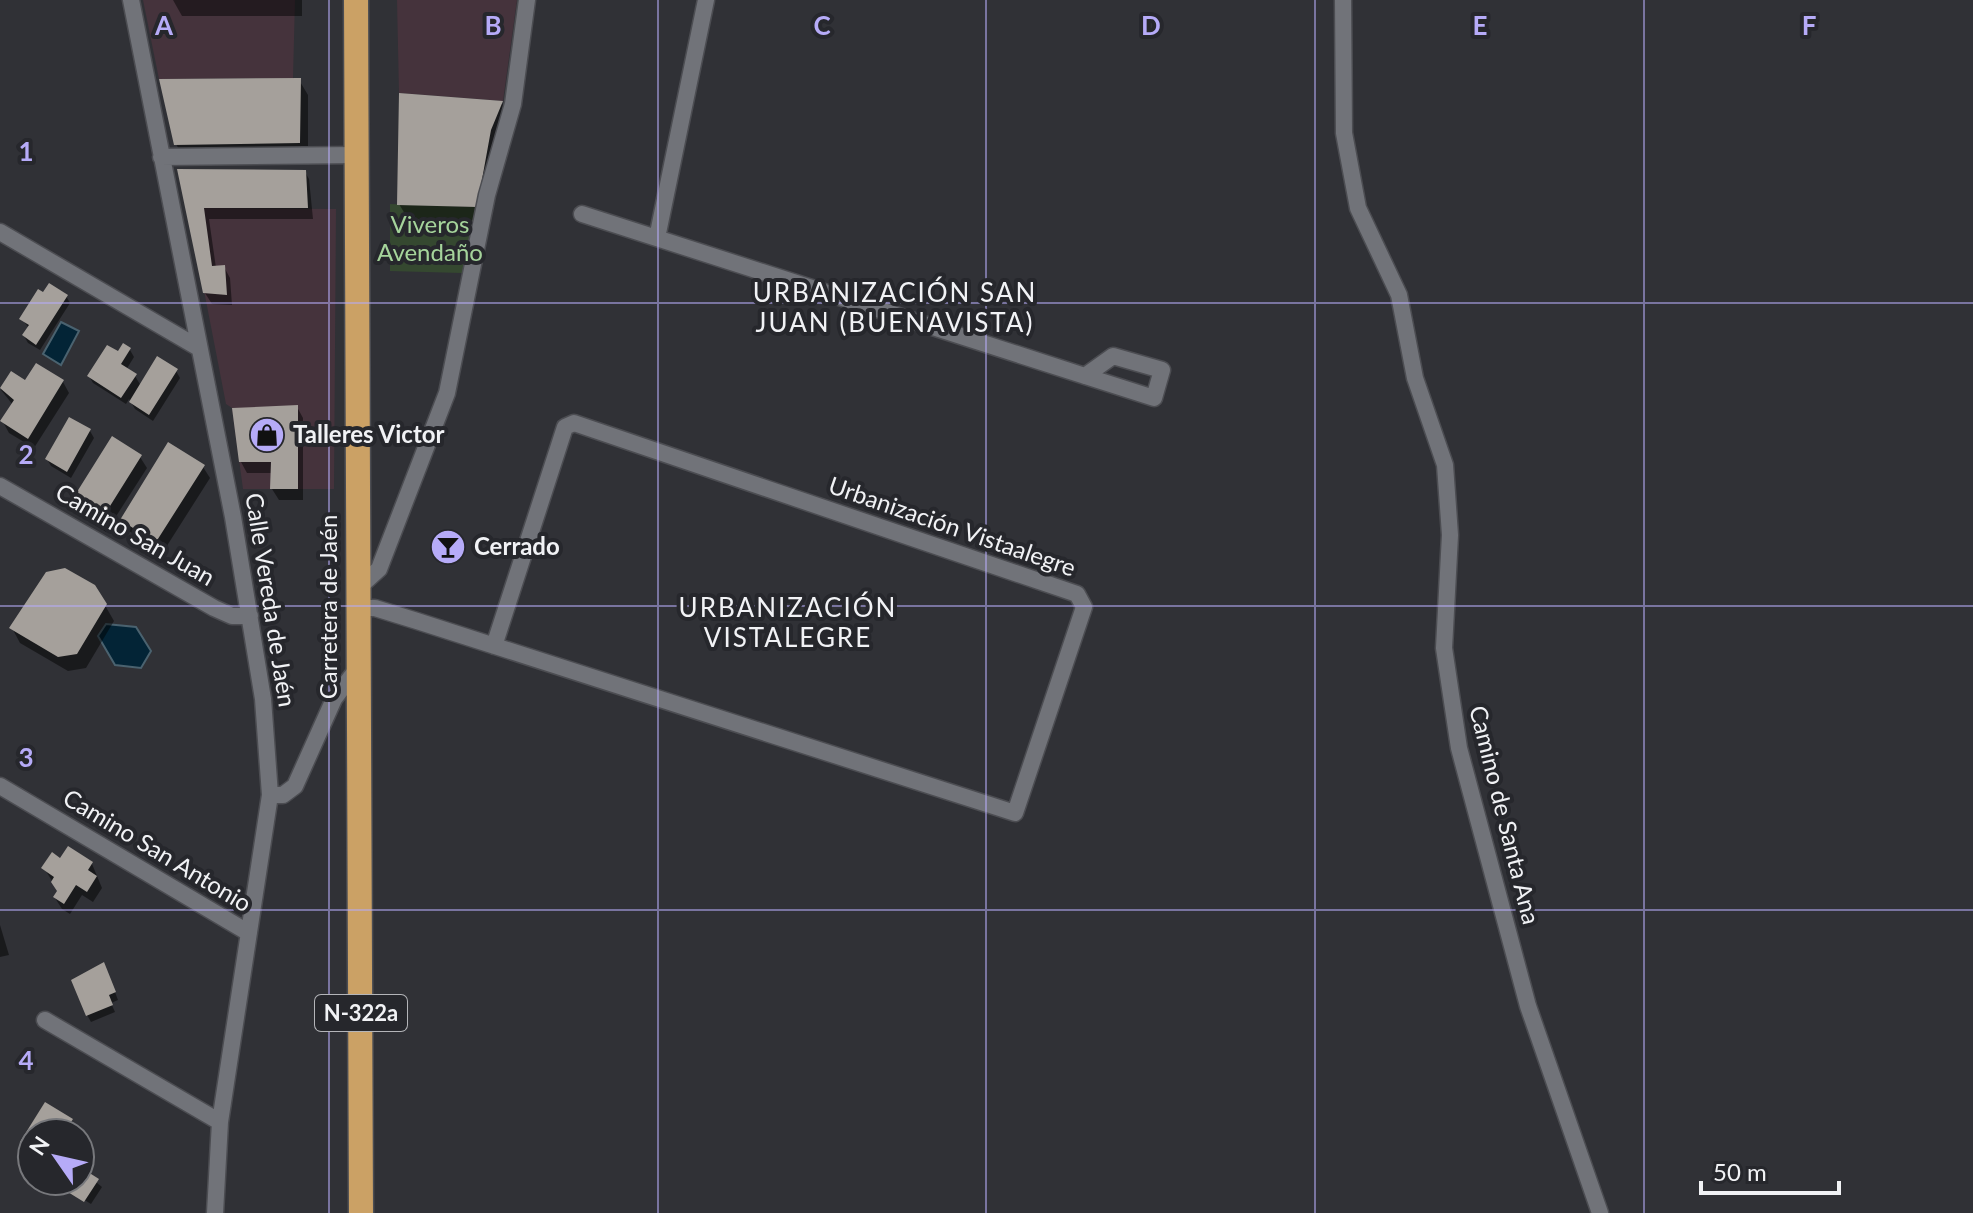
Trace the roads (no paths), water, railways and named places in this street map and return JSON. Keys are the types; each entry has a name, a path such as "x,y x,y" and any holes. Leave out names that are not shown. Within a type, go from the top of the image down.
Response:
{"highway":[{"name":"Carretera de Jaén","path":"356,0 361,1213"}],"street":[{"name":"Calle Vereda de Jaén","path":"131,0 250,616 263,699 270,795 220,1122 215,1213"},
{"path":"357,598 379,569 447,393 487,195 513,104 527,0"},
{"path":"657,238 706,0"},
{"name":"Camino de Santa Ana","path":"1343,0 1344,133 1358,208 1399,295 1415,378 1445,465 1450,535 1444,648 1459,748 1528,1006 1600,1213"},
{"path":"161,157 356,155"},
{"path":"582,214 1085,376"},
{"path":"0,232 199,348"},
{"name":"Urbanización Vistaalegre","path":"357,598 375,608 1015,813 1084,607 1077,594 574,423 565,427 494,646"},
{"name":"Camino San Juan","path":"0,486 214,608 232,616 250,616"},
{"path":"270,795 283,795 295,786 334,699 357,669"},
{"name":"Camino San Antonio","path":"0,786 249,933"},
{"path":"45,1020 220,1122"}],"water":[{"path":"61,322 79,331 61,365 43,354"},
{"path":"106,624 136,627 151,651 141,668 115,665 98,636"}],"place":[{"name":"Talleres Victor","path":"267,435"},
{"name":"Cerrado","path":"448,547"}],"district":[{"name":"URBANIZACIÓN SAN JUAN (BUENAVISTA)","path":"895,308"},
{"name":"URBANIZACIÓN VISTALEGRE","path":"788,623"}],"park label":[{"name":"Viveros Avendaño","path":"430,239"}]}
